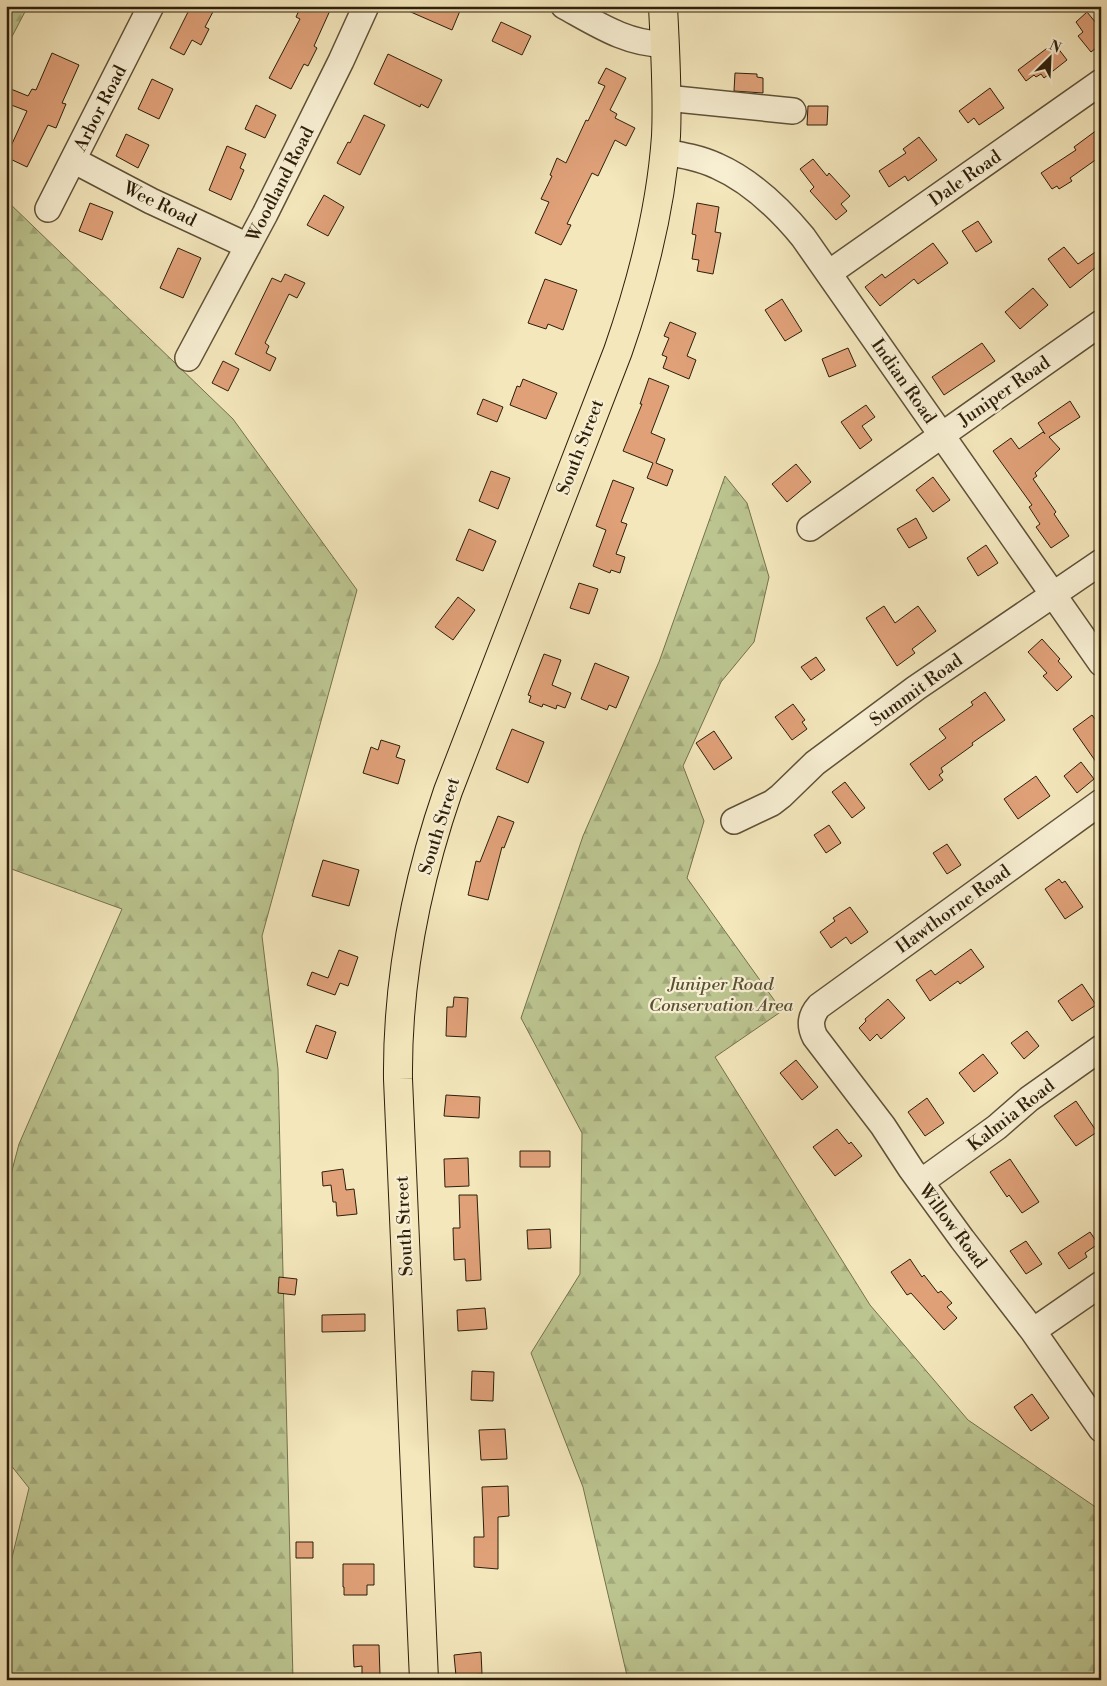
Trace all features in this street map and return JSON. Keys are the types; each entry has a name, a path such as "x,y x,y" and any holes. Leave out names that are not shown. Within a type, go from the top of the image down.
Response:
{"main road":[{"name":"South Street","path":"424,1680 398,1080 399,1019 407,952 427,860 446,798 618,351 631,312 654,218 664,152 666,98 663,6"}],"street":[{"name":"Arbor Road","path":"48,209 151,6"},
{"name":"Woodland Road","path":"188,358 248,246 341,61 366,6"},
{"path":"564,6 623,36 648,44 665,44"},
{"name":"Dale Road","path":"829,273 1101,82"},
{"path":"666,98 793,111"},
{"name":"Indian Road","path":"664,152 701,160 717,166 759,192 792,224 829,273 1101,663"},
{"name":"Wee Road","path":"73,160 151,201 248,246"},
{"name":"Juniper Road","path":"810,528 1101,323"},
{"name":"Summit Road","path":"734,820 761,809 776,800 811,767 916,688 1101,562"},
{"name":"Hawthorne Road","path":"811,1021 814,1013 820,1006 1101,802"},
{"name":"Willow Road","path":"811,1021 815,1037 884,1126 921,1182 1033,1331 1101,1429"},
{"name":"Kalmia Road","path":"921,1182 991,1131 1030,1098 1101,1048"},
{"path":"1033,1331 1101,1284"}],"green space":[{"path":"6,6 28,6 6,48"},
{"path":"6,200 233,419 357,590 262,936 278,1069 293,1680 6,1680 6,1582 29,1488 6,1459 6,1193 19,1144 122,909 6,867"},
{"name":"Juniper Road Conservation Area","path":"725,476 747,503 769,577 754,642 721,682 683,766 704,821 687,878 782,1011 715,1057 870,1305 968,1420 1097,1508 1101,1508 1101,1680 628,1680 583,1487 531,1353 580,1274 582,1133 521,1018 583,836 659,662"}],"building":[{"path":"191,6 216,6 205,27 209,29 201,45 192,40 184,55 170,48"},
{"path":"301,6 332,6 314,46 317,48 308,66 304,64 291,89 269,78 300,19 296,17"},
{"path":"397,6 462,6 452,30"},
{"path":"1087,12 1101,29 1101,44 1091,52 1078,36 1083,32 1076,22"},
{"path":"501,22 531,36 522,55 492,41"},
{"path":"1054,43 1067,60 1044,78 1041,74 1036,77 1034,75 1026,81 1018,70"},
{"path":"52,53 79,65 62,103 66,104 56,128 48,125 27,167 6,157 27,111 6,103 6,87 28,96 32,89 36,90"},
{"path":"388,54 442,80 428,108 421,104 420,107 374,84"},
{"path":"606,68 626,78 610,110 617,114 615,118 635,128 626,146 615,140 598,176 592,173 567,224 571,225 561,245 535,233 549,202 541,199 552,176 550,175 557,158 566,163 586,120 588,121 605,86 598,83"},
{"path":"735,73 757,74 757,77 763,78 763,93 734,91"},
{"path":"152,79 173,89 159,119 138,109"},
{"path":"990,88 1004,108 979,125 974,118 968,123 959,111"},
{"path":"256,105 276,115 265,138 245,129"},
{"path":"808,106 828,106 827,125 807,125"},
{"path":"364,115 385,125 360,175 337,163 348,142 350,143"},
{"path":"1101,127 1101,156 1070,178 1072,181 1059,189 1057,186 1052,189 1041,173 1076,150 1074,147"},
{"path":"126,134 149,145 138,168 116,156"},
{"path":"919,137 937,160 908,181 905,176 889,187 879,171 906,153 903,149"},
{"path":"227,146 246,154 240,168 244,170 231,200 209,190"},
{"path":"813,159 827,176 829,173 850,196 841,204 847,211 836,220 810,191 814,187 800,169"},
{"path":"324,195 344,207 328,236 307,225"},
{"path":"90,203 113,212 102,240 79,231"},
{"path":"697,203 719,207 715,232 721,233 713,274 697,271 699,260 692,259 696,235 692,234"},
{"path":"978,221 992,242 976,252 962,231"},
{"path":"933,243 948,263 918,284 914,279 880,306 865,287 882,274 885,278"},
{"path":"1064,247 1078,264 1101,248 1101,263 1070,288 1048,259"},
{"path":"178,248 201,258 183,298 160,288"},
{"path":"285,274 305,283 297,298 289,294 265,343 269,346 266,353 276,358 270,371 235,354 272,278 281,282"},
{"path":"545,279 577,290 563,330 548,324 546,329 528,323"},
{"path":"1033,288 1048,305 1020,329 1005,312"},
{"path":"782,299 802,331 785,341 765,310"},
{"path":"670,322 696,333 687,356 696,360 689,379 663,368 667,357 662,355 669,338 664,336"},
{"path":"982,343 995,361 944,395 932,377"},
{"path":"848,348 856,366 829,377 822,359"},
{"path":"223,361 239,369 228,391 212,383"},
{"path":"649,378 669,386 651,433 665,439 656,463 673,470 667,486 647,478 653,463 623,451 642,404 640,404"},
{"path":"523,379 557,393 546,419 510,405 517,386 520,387"},
{"path":"483,399 503,407 497,422 477,414"},
{"path":"1070,401 1080,417 1049,437 1060,449 1035,473 1037,476 1033,479 1056,512 1054,514 1069,536 1051,548 1036,527 1040,524 1029,507 1032,505 993,451 1011,438 1019,449 1043,432 1045,434 1038,423"},
{"path":"866,405 875,417 862,426 872,440 860,449 841,422"},
{"path":"796,464 811,482 787,502 772,484"},
{"path":"491,471 510,478 498,509 479,501"},
{"path":"933,477 950,500 933,512 916,490"},
{"path":"613,480 634,488 621,522 627,524 616,554 625,557 620,573 611,570 610,573 593,566 606,530 596,526"},
{"path":"916,518 927,538 909,548 897,529"},
{"path":"469,529 496,541 483,571 456,560"},
{"path":"986,545 998,563 978,576 967,558"},
{"path":"579,583 598,589 589,614 570,608"},
{"path":"458,597 475,610 453,640 435,627"},
{"path":"884,606 895,623 918,606 936,631 912,649 915,653 897,666 866,618"},
{"path":"1042,639 1060,659 1058,661 1072,677 1057,691 1043,676 1047,673 1028,652"},
{"path":"544,654 561,660 552,685 571,693 565,708 557,705 556,709 543,704 542,707 529,702 531,696 528,695"},
{"path":"816,657 825,670 811,680 801,667"},
{"path":"595,663 629,677 616,708 609,705 607,710 581,699"},
{"path":"985,692 1005,720 941,768 943,772 939,775 943,780 929,790 910,764 946,738 939,729 973,705 971,702"},
{"path":"793,704 805,720 802,722 807,729 792,740 775,717"},
{"path":"1092,715 1101,727 1101,769 1073,729"},
{"path":"512,729 544,742 528,783 496,769"},
{"path":"714,731 732,758 714,770 696,743"},
{"path":"381,740 400,746 396,757 405,760 398,784 363,773 371,747 378,750"},
{"path":"1081,762 1094,779 1077,793 1064,776"},
{"path":"1036,776 1050,796 1018,819 1004,799"},
{"path":"845,782 865,808 852,818 832,792"},
{"path":"498,816 514,822 504,848 502,847 488,900 468,895 476,861 480,862"},
{"path":"829,825 841,843 826,853 814,835"},
{"path":"947,844 961,865 947,874 933,853"},
{"path":"323,860 359,870 349,906 312,896"},
{"path":"1059,879 1062,883 1065,881 1083,907 1065,919 1045,889"},
{"path":"850,907 868,932 851,944 846,937 831,948 820,932 835,921 833,918"},
{"path":"971,949 984,967 960,984 958,981 930,1001 916,980 931,970 935,975"},
{"path":"339,950 358,957 348,986 340,983 335,995 307,985 312,972 328,978"},
{"path":"1082,984 1096,1005 1072,1021 1058,1001"},
{"path":"454,997 468,998 466,1037 446,1036 447,1007 453,1007"},
{"path":"888,999 905,1018 881,1039 877,1034 870,1041 859,1028 866,1021 865,1019"},
{"path":"316,1025 336,1032 327,1059 306,1052"},
{"path":"1027,1031 1039,1046 1024,1059 1011,1043"},
{"path":"983,1054 998,1073 974,1092 959,1073"},
{"path":"796,1060 818,1087 802,1100 780,1073"},
{"path":"446,1095 480,1097 479,1118 444,1116"},
{"path":"927,1098 944,1123 925,1136 908,1112"},
{"path":"1076,1101 1097,1132 1076,1146 1054,1116"},
{"path":"837,1129 862,1156 835,1176 813,1147"},
{"path":"520,1151 550,1151 550,1167 520,1167"},
{"path":"468,1158 469,1186 445,1187 444,1159"},
{"path":"1010,1159 1039,1202 1022,1213 1009,1195 1007,1197 990,1172"},
{"path":"343,1169 346,1190 354,1189 357,1214 337,1216 336,1202 333,1202 331,1185 323,1186 322,1172"},
{"path":"459,1195 477,1195 481,1280 466,1281 465,1259 454,1260 453,1228 460,1228"},
{"path":"550,1229 551,1248 528,1249 527,1230"},
{"path":"1090,1232 1098,1244 1085,1253 1087,1257 1069,1269 1058,1253"},
{"path":"1026,1241 1042,1264 1026,1274 1010,1251"},
{"path":"910,1259 922,1277 924,1275 938,1293 941,1291 952,1303 947,1307 957,1318 944,1330 911,1293 907,1295 891,1272"},
{"path":"279,1277 297,1279 295,1295 278,1293"},
{"path":"485,1308 487,1329 458,1331 457,1310"},
{"path":"365,1314 365,1331 322,1332 322,1315"},
{"path":"472,1371 494,1372 493,1401 471,1400"},
{"path":"1032,1394 1049,1418 1031,1431 1014,1407"},
{"path":"505,1429 507,1459 481,1460 479,1430"},
{"path":"508,1486 509,1516 498,1517 498,1569 474,1567 474,1537 484,1537 482,1487"},
{"path":"296,1542 313,1542 313,1558 296,1558"},
{"path":"343,1564 374,1564 374,1585 367,1585 367,1595 344,1595"},
{"path":"353,1645 379,1645 380,1675 362,1676 362,1666 354,1667"},
{"path":"481,1652 482,1674 456,1676 454,1655"}]}
